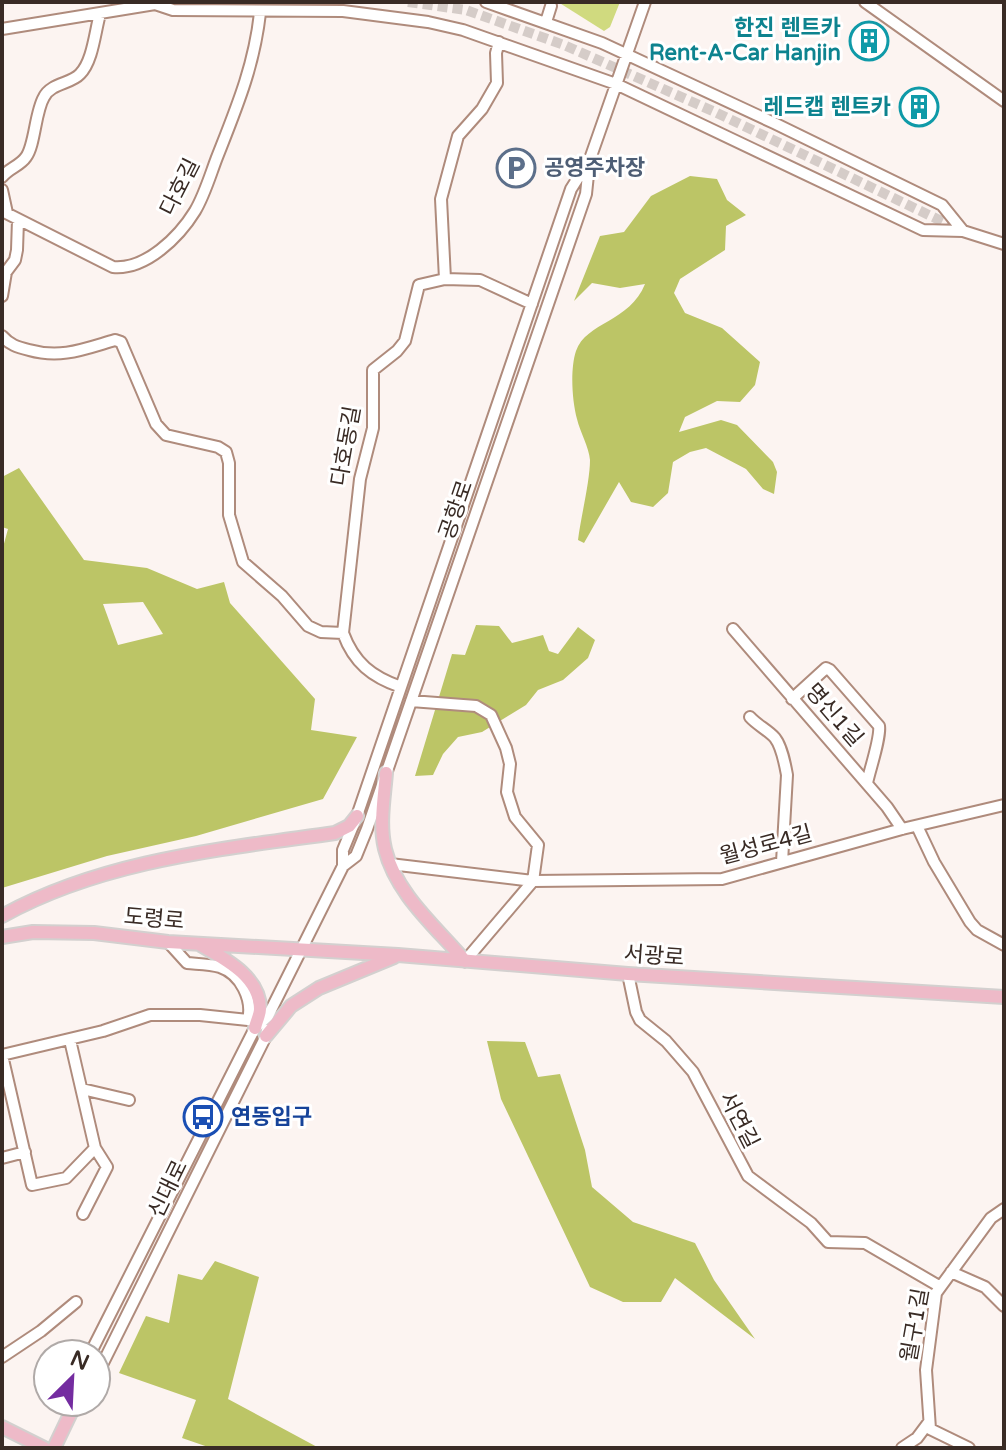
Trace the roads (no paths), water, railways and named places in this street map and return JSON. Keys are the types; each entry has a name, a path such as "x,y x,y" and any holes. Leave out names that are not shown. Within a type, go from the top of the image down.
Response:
{"main road":[{"path":"386,773 382,815 390,864 405,893 465,961"},
{"path":"2,916 34,900 109,872 211,851 335,833 349,826 357,816"},
{"name":"도령로","path":"2,937 57,932 303,949"},
{"path":"196,943 235,965 248,980 257,996 260,1010 255,1028"},
{"name":"서광로","path":"303,949 628,974 1004,997"},
{"path":"266,1036 291,1006 319,988 398,955"},
{"path":"54,1448 68,1418"},
{"path":"2,1427 44,1448"}],"street":[{"path":"486,2 627,54 774,123 942,205 963,231"},
{"name":"공항로","path":"343,866 356,856 386,773 586,194 590,159 645,2"},
{"path":"865,2 1004,101"},
{"path":"2,29 157,3 173,10 368,14 451,27 616,84 923,230 963,231 1004,244"},
{"path":"546,22 551,6"},
{"name":"다호길","path":"4,212 113,267 128,269 142,263 182,230 197,208 249,77 260,13"},
{"path":"2,177 28,156 44,95 78,76 85,67 100,14"},
{"path":"499,42 496,53 497,83 482,109 458,136 441,199 445,279 480,280 532,304"},
{"name":"공항로","path":"303,949 343,866 343,850 571,189 590,159"},
{"path":"2,190 4,212"},
{"path":"2,296 6,272 15,260 18,220"},
{"name":"다호동길","path":"343,633 360,479 373,428 373,370 405,341 419,285 445,279"},
{"path":"2,336 9,344 47,355 62,355 115,340 121,342 156,424 166,435 218,447 226,452 229,463 229,515 243,562 282,596 308,626 321,632 343,633 361,666 379,680 401,687"},
{"name":"명신1길","path":"733,629 867,783 902,829"},
{"path":"792,699 826,668 830,670 879,726 867,783"},
{"path":"411,701 476,706 491,715 510,764 507,792 515,817 538,845 533,881 465,961"},
{"path":"750,717 757,726 775,737 785,763 782,862"},
{"name":"월성로4길","path":"390,864 533,881 722,879 902,829 1004,805"},
{"path":"917,826 934,862 970,922 977,930 1004,945"},
{"path":"95,1148 66,1178 32,1185 2,1055 70,1040 150,1015 200,1015 248,1020 249,1001 234,975 220,967 187,963 168,942"},
{"name":"신대로","path":"98,1338 255,1028 268,1016 303,949"},
{"name":"서연길","path":"628,974 640,1020 666,1041 693,1072 748,1176 811,1223 828,1242 865,1243 939,1286"},
{"name":"신대로","path":"112,1345 266,1036 268,1016"},
{"path":"70,1040 95,1148 107,1167 83,1214"},
{"path":"82,1089 129,1100"},
{"path":"2,1158 25,1152"},
{"name":"월구1길","path":"929,1422 926,1370 939,1286 991,1218 1004,1209"},
{"path":"951,1272 985,1287 1004,1306"},
{"path":"2,1357 76,1302"},
{"path":"902,1448 917,1438 929,1422"},
{"path":"929,1422 930,1429 969,1448"}],"tunnel":[{"path":"157,4 188,2"},
{"path":"408,2 466,10 564,45 715,112 962,231"}],"place":[{"name":"한진 렌트카 Rent-A-Car Hanjin","path":"869,41"},
{"name":"레드캡 렌트카","path":"919,107"},
{"name":"공영주차장","path":"516,168"},
{"name":"연동입구","path":"203,1117"}]}
